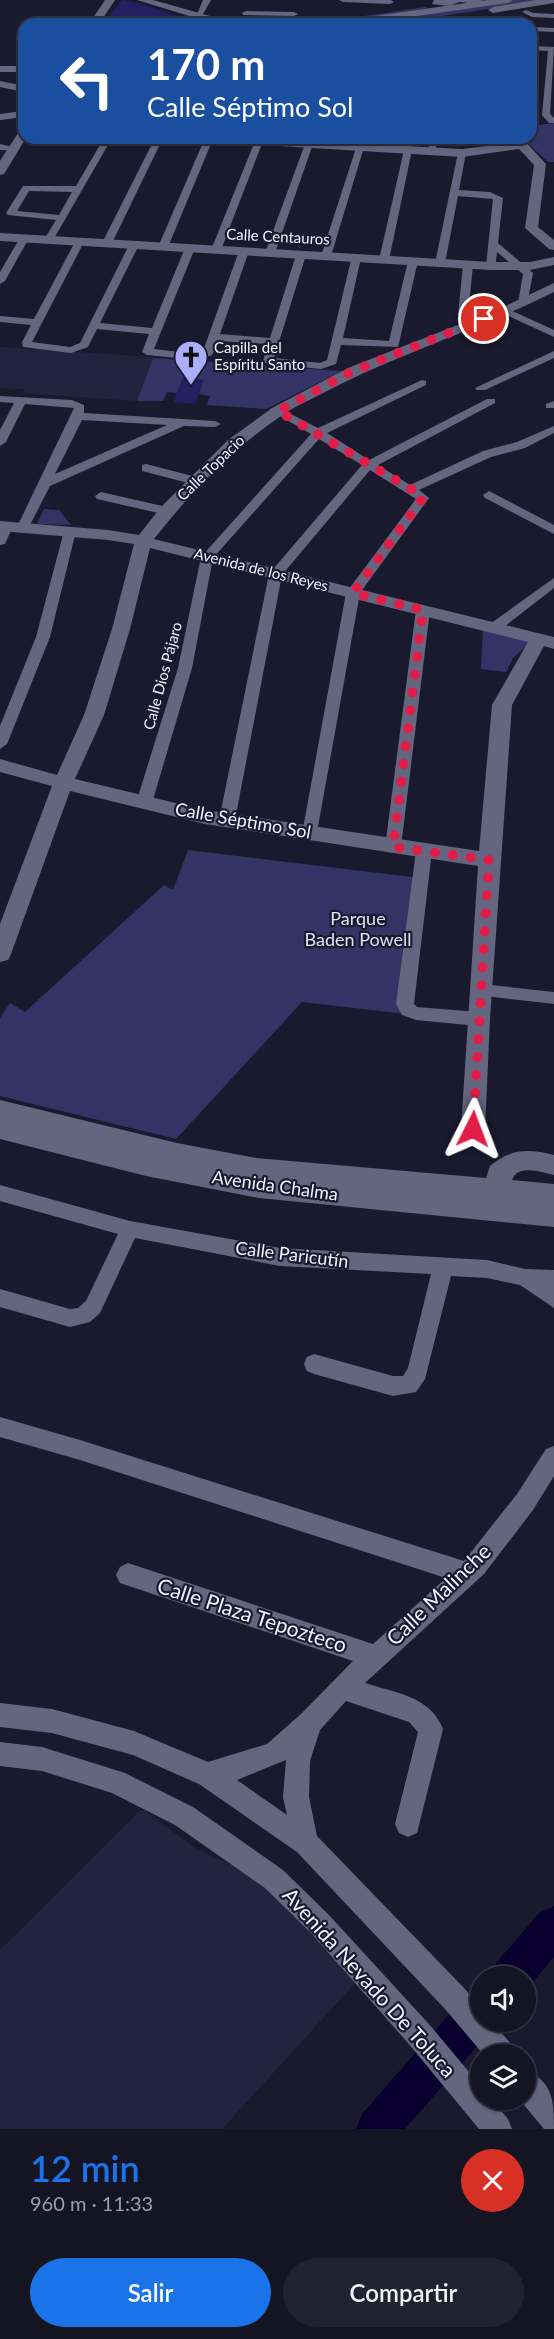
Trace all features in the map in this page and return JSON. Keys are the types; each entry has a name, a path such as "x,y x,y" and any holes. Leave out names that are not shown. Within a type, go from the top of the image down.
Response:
{"street":[{"path":"98,18 110,0"},
{"path":"142,0 197,18"},
{"path":"200,12 207,0"},
{"path":"418,13 429,9 435,1 448,4 459,0 486,3"},
{"path":"393,18 508,0"},
{"path":"342,3 390,1 388,18"},
{"path":"468,18 553,5"},
{"path":"486,18 487,15 494,13 510,16 513,10 524,9 532,15 554,16"},
{"path":"184,13 294,14"},
{"path":"537,29 554,30"},
{"path":"537,39 554,39"},
{"path":"537,48 553,49 546,115 553,121"},
{"path":"0,69 18,69"},
{"path":"0,82 18,84"},
{"path":"0,82 18,87"},
{"path":"0,117 18,115"},
{"path":"542,122 553,121"},
{"path":"0,171 18,142"},
{"path":"49,240 104,144"},
{"path":"107,243 156,144"},
{"path":"163,247 207,144"},
{"path":"216,250 258,144"},
{"path":"270,253 309,144"},
{"path":"344,144 360,147 378,144"},
{"path":"387,144 408,150 462,153 509,144"},
{"path":"432,151 433,144"},
{"path":"521,144 540,164 531,228 552,242"},
{"path":"0,147 14,148"},
{"path":"326,256 360,147"},
{"path":"384,260 408,150"},
{"path":"440,263 462,153"},
{"path":"62,218 11,213 26,188 78,189"},
{"path":"454,192 490,195 498,198 491,266"},
{"name":"Calle Centauros","path":"0,237 491,266 522,266 554,261"},
{"path":"0,280 24,238"},
{"path":"79,242 27,345 80,349 94,326 134,245"},
{"path":"494,244 528,273 523,303"},
{"path":"190,248 147,352 203,356 208,353 244,252"},
{"path":"301,255 268,361 327,365 332,362 356,258"},
{"path":"336,341 394,345 413,261"},
{"path":"463,315 468,265"},
{"name":"Calle Topacio","path":"143,541 167,511 234,443 278,411 353,371 506,311 554,287"},
{"path":"506,311 554,334"},
{"path":"0,319 38,322"},
{"path":"94,326 154,331"},
{"path":"213,337 273,341"},
{"path":"481,388 554,354"},
{"path":"207,557 318,433 422,383"},
{"path":"0,399 21,400 78,411 214,424"},
{"path":"0,442 21,400"},
{"path":"227,820 276,574 368,465 491,401"},
{"path":"7,530 46,483 78,411"},
{"path":"278,411 423,498 353,593 310,834"},
{"path":"46,483 183,422"},
{"path":"411,489 487,454 521,445 554,429"},
{"path":"146,468 196,481"},
{"path":"101,495 167,511"},
{"path":"489,495 554,530"},
{"name":"Avenida de los Reyes","path":"7,530 70,531 143,541 547,641"},
{"path":"0,744 43,637 70,531"},
{"path":"0,954 63,783 94,715 121,629 143,541"},
{"name":"Calle Dios Pájaro","path":"144,802 186,668 207,557"},
{"path":"495,627 554,582"},
{"path":"393,847 423,610"},
{"path":"473,1129 478,1019 502,705 510,687 547,641"},
{"name":"Calle Séptimo Sol","path":"0,765 63,783 227,820 489,860"},
{"path":"424,851 405,1004 408,1010 416,1013 478,1019"},
{"path":"482,990 554,998"},
{"name":"Avenida Chalma","path":"0,1110 177,1154 256,1168 498,1200 554,1216"},
{"name":"Avenida Chalma","path":"0,1129 146,1166 259,1187 498,1200 554,1195"},
{"path":"498,1200 499,1173 510,1162 523,1160 554,1165"},
{"name":"Calle Paricutín","path":"0,1193 130,1228 280,1257 487,1269 525,1278 554,1279"},
{"path":"0,1298 70,1318 83,1316 93,1307 130,1228"},
{"path":"314,1364 393,1386 409,1385 418,1372 443,1268"},
{"path":"525,1278 554,1299"},
{"path":"0,1427 80,1450 466,1573"},
{"name":"Calle Malinche","path":"208,1775 246,1765 275,1753 311,1722 342,1688 476,1566 525,1502 554,1456"},
{"name":"Calle Plaza Tepozteco","path":"128,1575 376,1657"},
{"path":"342,1688 417,1712 431,1729 408,1824"},
{"path":"0,1715 52,1721 134,1743 208,1775 306,1843 455,1999 493,2044"},
{"name":"Calle Malinche","path":"306,1843 296,1797 298,1761 311,1722"},
{"name":"Avenida Nevado De Toluca","path":"0,1754 42,1759 116,1782 184,1816 274,1879 320,1924 418,2033 498,2129"},
{"path":"536,2097 554,2119"}],"shaded area":[{"path":"0,347 153,357 137,401 24,393 25,389 0,388"},
{"path":"142,1809 195,1848 276,1886 366,1971 222,2129 0,2129 0,1950"}],"green space":[{"path":"511,0 549,0 428,18 398,18"},
{"path":"425,7 428,8 370,18 351,18"},
{"path":"554,123 554,162 548,162 528,144 537,144 537,125"},
{"path":"153,358 342,371 266,409 207,405 210,396 199,394 203,380 183,378 177,393 167,392 163,401 137,401"},
{"path":"44,509 59,510 71,525 37,524"},
{"path":"483,627 533,640 513,658 506,672 481,669"},
{"name":"Parque Baden Powell","path":"188,850 420,878 407,1014 302,1002 176,1139 0,1096 0,1018 10,1003 25,1012 164,885 173,890"}],"building":[{"path":"122,0 184,18 108,18"},
{"name":"Capilla del Espíritu Santo","path":"183,378 204,380 195,404 174,402"}],"waterway":[{"path":"519,1966 554,1926"},
{"path":"377,2129 470,2022"}],"place":[{"name":"Capilla del Espíritu Santo","path":"191,386"}],"route":[{"path":"473,1129 489,860 393,847 423,610 353,593 423,498 278,411 353,371 484,319"}]}
